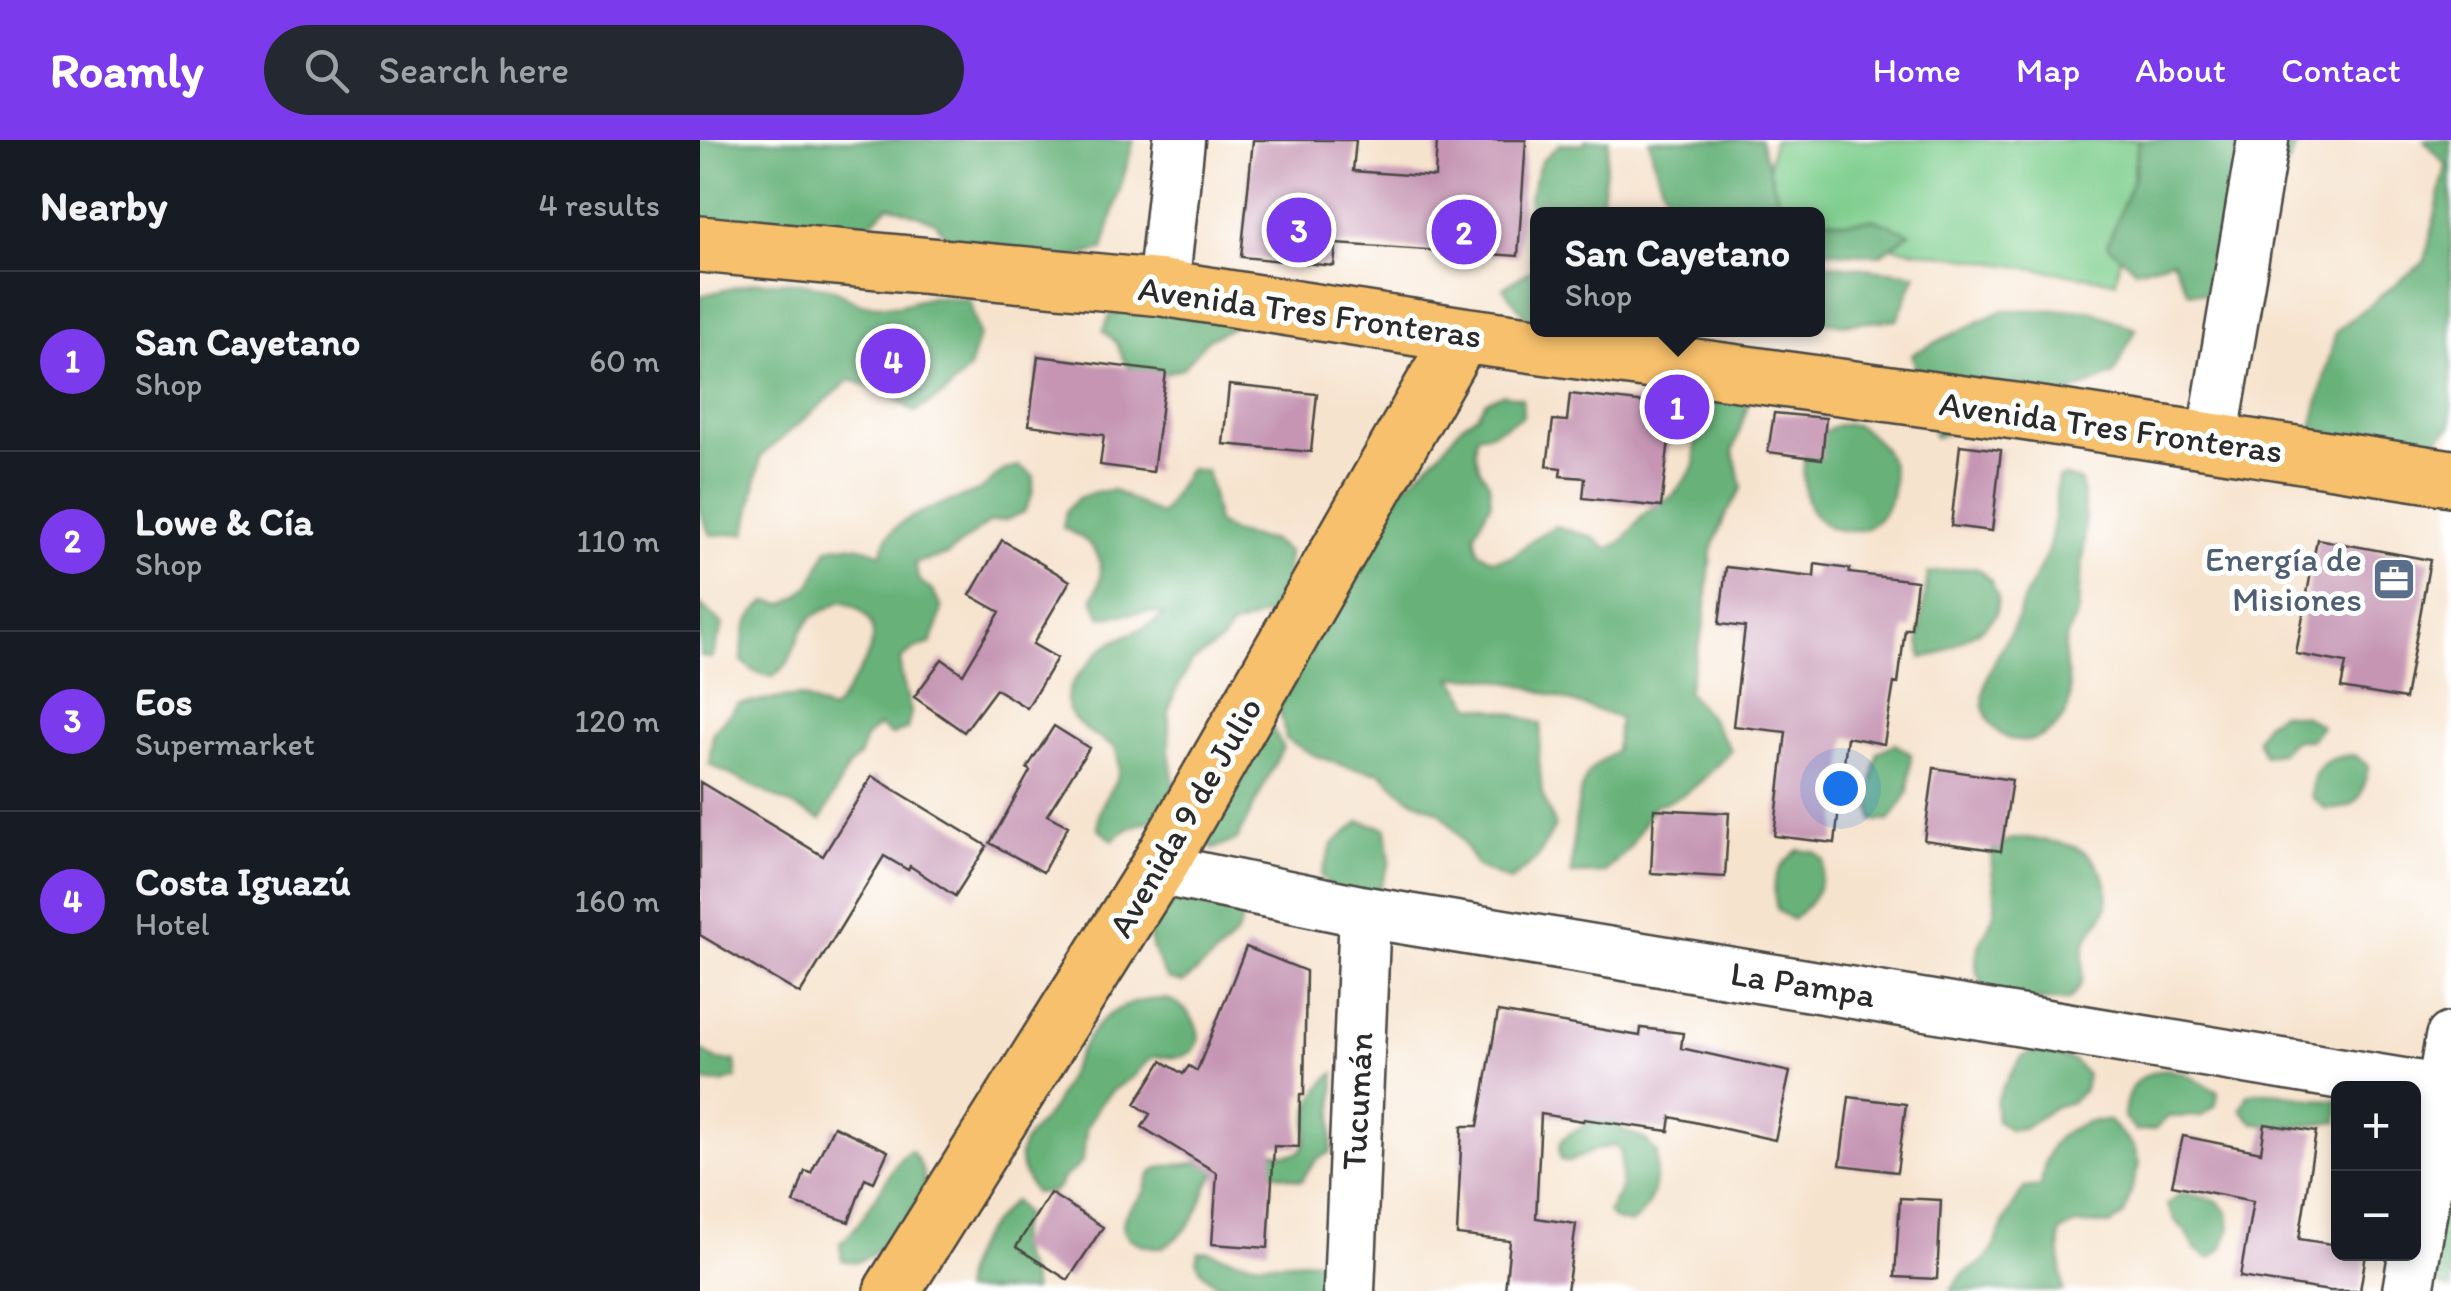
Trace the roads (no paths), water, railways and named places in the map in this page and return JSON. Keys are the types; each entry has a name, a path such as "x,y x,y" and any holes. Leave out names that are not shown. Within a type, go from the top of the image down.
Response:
{"main road":[{"name":"Avenida Tres Fronteras","path":"700,244 1163,288 2451,478"},
{"name":"Avenida 9 de Julio","path":"892,1291 1157,870 1462,335"}],"street":[{"path":"1163,288 1179,140"},
{"path":"2212,441 2263,140"},
{"name":"La Pampa","path":"1157,870 1365,912 2446,1091"},
{"name":"Tucumán","path":"1348,1291 1365,912"},
{"path":"2408,1291 2446,1091 2451,1038"}],"place":[{"name":"Eos","path":"1299,230"},
{"name":"Lowe & Cía","path":"1464,232"},
{"name":"Costa Iguazú","path":"893,361"},
{"name":"San Cayetano","path":"1677,407"},
{"name":"Energía de Misiones","path":"2394,579"}]}
